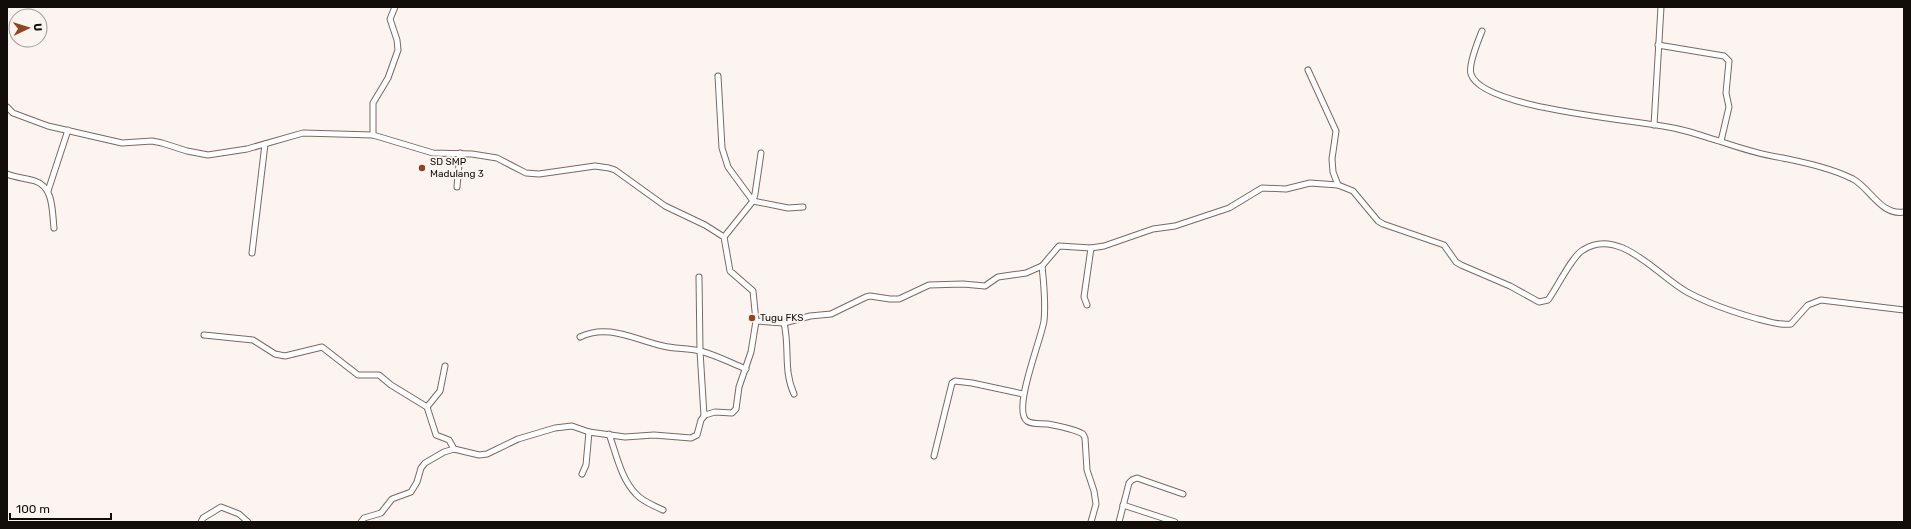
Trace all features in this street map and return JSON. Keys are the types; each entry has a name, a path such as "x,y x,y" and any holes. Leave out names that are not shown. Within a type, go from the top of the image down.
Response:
{"street":[{"path":"373,135 373,103 388,78 398,50 397,40 390,21 395,7"},
{"path":"1654,125 1661,7"},
{"path":"1482,31 1471,67 1471,74 1478,85 1515,100 1551,109 1592,117 1678,129 1721,142 1803,162 1843,175 1858,183 1872,197 1891,212 1904,212"},
{"path":"1658,45 1724,56 1729,61 1726,93 1729,107 1721,142"},
{"path":"1308,70 1336,131 1332,159 1333,172 1338,185"},
{"path":"718,76 722,148 728,167 753,201 788,208 803,207"},
{"path":"7,107 13,113 48,126 122,143 152,141 187,151 208,155 247,149 303,133 373,135 433,153 460,153 497,158 526,173 539,174 595,166 615,170 665,206 718,232 724,237 730,271 753,291 756,321 746,369 739,387 735,412 712,412 704,416"},
{"path":"48,191 68,130"},
{"path":"252,253 266,144"},
{"path":"457,187 460,153"},
{"path":"724,237 753,201 761,153"},
{"path":"7,174 35,181 45,186 50,196 54,228"},
{"path":"756,321 784,323 810,316 836,313 870,296 899,299 928,285 963,284 985,286 998,277 1026,273 1042,266 1059,246 1091,248 1104,246 1153,229 1175,226 1229,208 1262,188 1286,189 1310,183 1338,185 1353,191 1378,221 1383,224 1444,245 1456,262 1461,265 1510,286 1539,302 1548,300 1577,254 1592,246 1604,244 1625,249 1637,255 1684,291 1703,300 1729,311 1779,324 1791,324 1808,305 1821,300 1904,310"},
{"path":"1087,305 1084,297 1091,248"},
{"path":"1042,266 1045,302 1044,323 1023,394 1023,413 1028,421 1080,432 1085,438 1087,470 1094,491 1096,504 1091,522"},
{"path":"361,522 364,518 381,513 392,499 411,492 417,482 421,468 425,463 444,452 454,449 482,455 518,439 555,428 572,426 590,432 625,436 654,435 691,438 697,435 704,416 700,351 699,277"},
{"path":"784,323 788,348 787,371 794,394"},
{"path":"580,337 590,332 606,331 664,346 700,351 746,369"},
{"path":"204,335 253,340 275,354 285,356 322,348 358,375 379,375 391,385 427,407 433,421 435,433 449,440 454,449"},
{"path":"427,407 440,391 445,366"},
{"path":"934,456 952,383 954,381 972,383 1023,394"},
{"path":"582,474 586,465 590,432"},
{"path":"609,434 627,482 635,494 645,502 663,510"},
{"path":"1119,522 1129,483 1132,480 1137,478 1183,494"},
{"path":"1123,505 1175,522"},
{"path":"201,522 204,518 221,507 239,514 248,522"}],"place":[{"name":"SD SMP Madulang 3","path":"422,168"},
{"name":"Tugu FKS","path":"752,318"}]}
